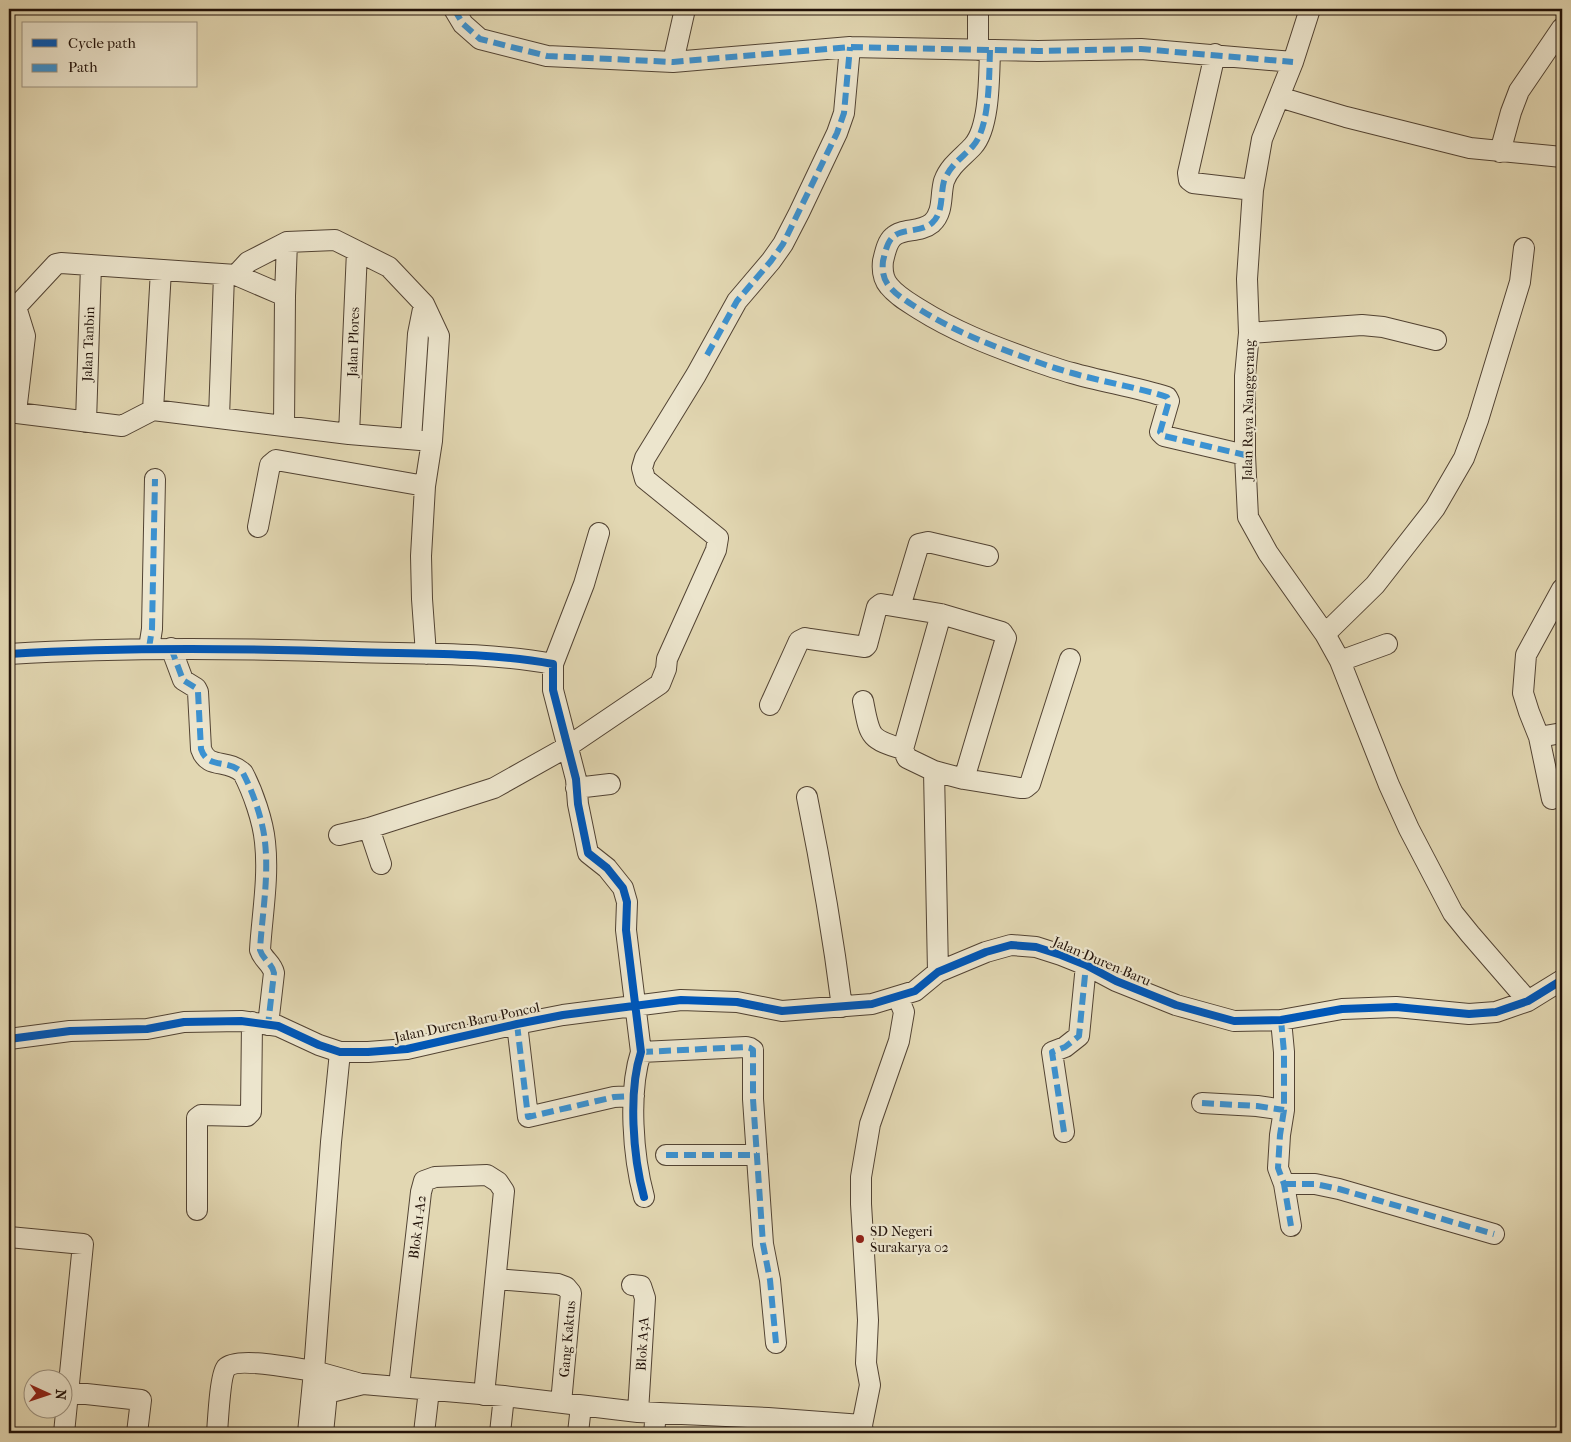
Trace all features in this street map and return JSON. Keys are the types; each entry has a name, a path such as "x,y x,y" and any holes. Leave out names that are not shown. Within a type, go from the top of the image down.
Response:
{"street":[{"path":"454,9 463,24 480,38 547,56 673,62 850,47 1038,52 1142,49 1293,62"},
{"path":"673,62 686,9"},
{"path":"978,9 988,100 982,129 974,146 963,155 949,172 944,182 942,206 933,222 922,229 893,236 884,255 882,267 888,285 904,300 934,319 993,346 1070,373 1167,398 1169,401 1160,432 1164,436 1245,455"},
{"name":"Jalan Raya Nanggerang","path":"1310,9 1293,62 1262,140 1253,190 1247,279 1249,333 1245,376 1245,455 1248,517 1268,554 1325,634 1340,661 1389,785 1409,829 1454,912 1470,934 1528,1001"},
{"path":"1500,152 1510,112 1519,91 1562,28"},
{"path":"339,835 369,828 494,788 567,747 660,684 666,669 667,659 718,545 718,538 645,479 642,468 645,458 696,375 737,301 783,244 799,213 844,113 850,47"},
{"path":"1215,54 1188,173 1189,180 1193,183 1253,190"},
{"path":"1279,97 1470,148 1562,157"},
{"path":"219,417 230,275 248,262 287,242 334,240 390,267 424,304 439,336 432,442 425,486 421,556 426,654"},
{"path":"284,426 287,242"},
{"path":"1325,634 1375,585 1435,508 1464,458 1478,420 1520,282 1524,248"},
{"name":"Jalan Plores","path":"349,434 356,251"},
{"path":"285,296 230,275 56,264 13,314 24,336 12,412 122,426 153,410 349,434 432,442"},
{"name":"Jalan Tanbin","path":"86,422 91,265"},
{"path":"153,410 161,270"},
{"path":"411,440 418,334 424,304"},
{"path":"1249,333 1362,325 1384,327 1436,340"},
{"path":"258,528 270,465 276,460 425,486"},
{"path":"149,648 152,630 154,479"},
{"path":"599,533 584,584 553,664 553,690 576,788 588,853 607,868 623,888 626,902 626,930 641,1052 635,1068 634,1096 637,1168 644,1197"},
{"path":"900,606 920,544 928,542 988,556"},
{"path":"1552,799 1539,737 1528,712 1523,693 1526,655 1562,589"},
{"path":"770,705 800,641 804,638 864,647 867,645 877,607 885,604 941,614 1002,632 1006,638 964,779"},
{"path":"941,614 903,749 907,758 934,771 964,779 1026,788 1030,784 1070,659"},
{"path":"1340,661 1387,644"},
{"path":"9,654 171,648 482,655 520,658 553,664"},
{"path":"171,648 182,680 193,685 198,692 203,756 209,761 237,767 248,782 266,843 266,873 260,950 274,973 260,1024 251,1112 247,1116 201,1115 197,1118 197,1210"},
{"path":"863,701 868,727 875,739 903,749"},
{"path":"1539,737 1562,733"},
{"path":"934,771 938,972"},
{"path":"576,788 610,784"},
{"path":"807,797 822,870 842,1007"},
{"path":"369,828 381,864"},
{"name":"Jalan Duren Baru","path":"636,1004 680,1000 737,1002 782,1011 872,1004 915,991 938,972 986,952 1011,945 1036,947 1086,965 1116,982 1176,1005 1234,1021 1281,1020 1342,1009 1396,1007 1469,1014 1496,1012 1528,1001 1562,980"},
{"path":"1064,1132 1052,1052 1065,1047 1079,1036 1086,965"},
{"path":"217,1433 225,1369 232,1364 246,1362 314,1371 363,1384 399,1386 647,1412 741,1425 768,1418 863,1429 870,1385 866,1363 868,1320 861,1177 873,1115 899,1040 904,1012 898,997"},
{"name":"Jalan Duren Baru Poncol","path":"9,1038 70,1032 147,1029 184,1022 260,1024 278,1026 319,1045 340,1052 368,1052 407,1049 517,1024 636,1004"},
{"path":"1281,1020 1284,1052 1284,1110 1278,1168 1284,1184 1291,1226"},
{"path":"517,1024 528,1116 614,1097 634,1096"},
{"path":"641,1052 750,1048 754,1055 753,1099 763,1244 770,1280 776,1344"},
{"path":"308,1433 340,1052"},
{"path":"1202,1103 1257,1106 1284,1110"},
{"path":"666,1155 757,1155"},
{"name":"Blok A1-A2","path":"399,1386 421,1192 424,1181 435,1177 487,1175 498,1182 504,1192 496,1279 494,1396 500,1433"},
{"path":"1284,1184 1316,1184 1339,1189 1494,1234"},
{"path":"9,1237 83,1244 70,1370"},
{"name":"Gang Kaktus","path":"496,1279 558,1284 566,1287 571,1293 561,1403"},
{"name":"Blok A3A","path":"632,1284 641,1286 645,1298 647,1412"},
{"path":"314,1371 327,1393 323,1433"},
{"path":"327,1393 363,1384"},
{"path":"424,1433 429,1390"},
{"path":"72,1392 141,1400 137,1433"},
{"path":"578,1433 581,1406"},
{"path":"647,1412 654,1433"},
{"path":"64,1433 65,1420"}],"marked path":[{"path":"454,9 463,24 480,39 547,56 673,62 850,47 1038,51 1141,49 1293,62"},
{"path":"707,355 737,301 783,244 837,133 844,113 850,47"},
{"path":"990,50 988,101 979,137 947,175 936,219 922,228 901,232 889,242 883,261 885,280 899,296 919,309 945,324 986,343 1061,370 1167,397 1169,401 1160,432 1164,436 1245,455"},
{"path":"149,648 152,629 155,479"},
{"path":"171,648 183,680 196,688 198,692 201,749 204,755 208,760 231,766 243,773 260,816 266,856 265,896 260,950 274,973 268,1025"},
{"path":"1064,1132 1052,1052 1065,1047 1079,1036 1086,965"},
{"path":"1281,1020 1284,1052 1284,1110 1278,1168 1284,1184 1291,1226"},
{"path":"517,1024 528,1117 614,1097 634,1096"},
{"path":"641,1052 746,1047 753,1050 753,1099 763,1244 770,1280 776,1343"},
{"path":"1202,1103 1257,1106 1284,1110"},
{"path":"666,1155 757,1155"},
{"path":"1284,1184 1315,1184 1339,1189 1494,1234"}],"cycle path":[{"path":"9,654 138,649 267,650 478,655 553,664 553,690 576,779 578,804 588,853 607,868 623,888 627,902 626,930 641,1052 634,1086 635,1144 644,1197"},
{"path":"9,1039 70,1031 147,1029 184,1022 241,1021 278,1026 319,1045 340,1052 407,1049 563,1015 681,1000 737,1002 782,1011 872,1004 915,991 938,972 986,952 1011,945 1036,947 1061,955 1086,965 1116,981 1176,1005 1234,1021 1281,1020 1342,1009 1396,1007 1469,1014 1496,1012 1528,1001 1562,980"}],"place":[{"name":"SD Negeri Surakarya 02","path":"860,1239"}]}
